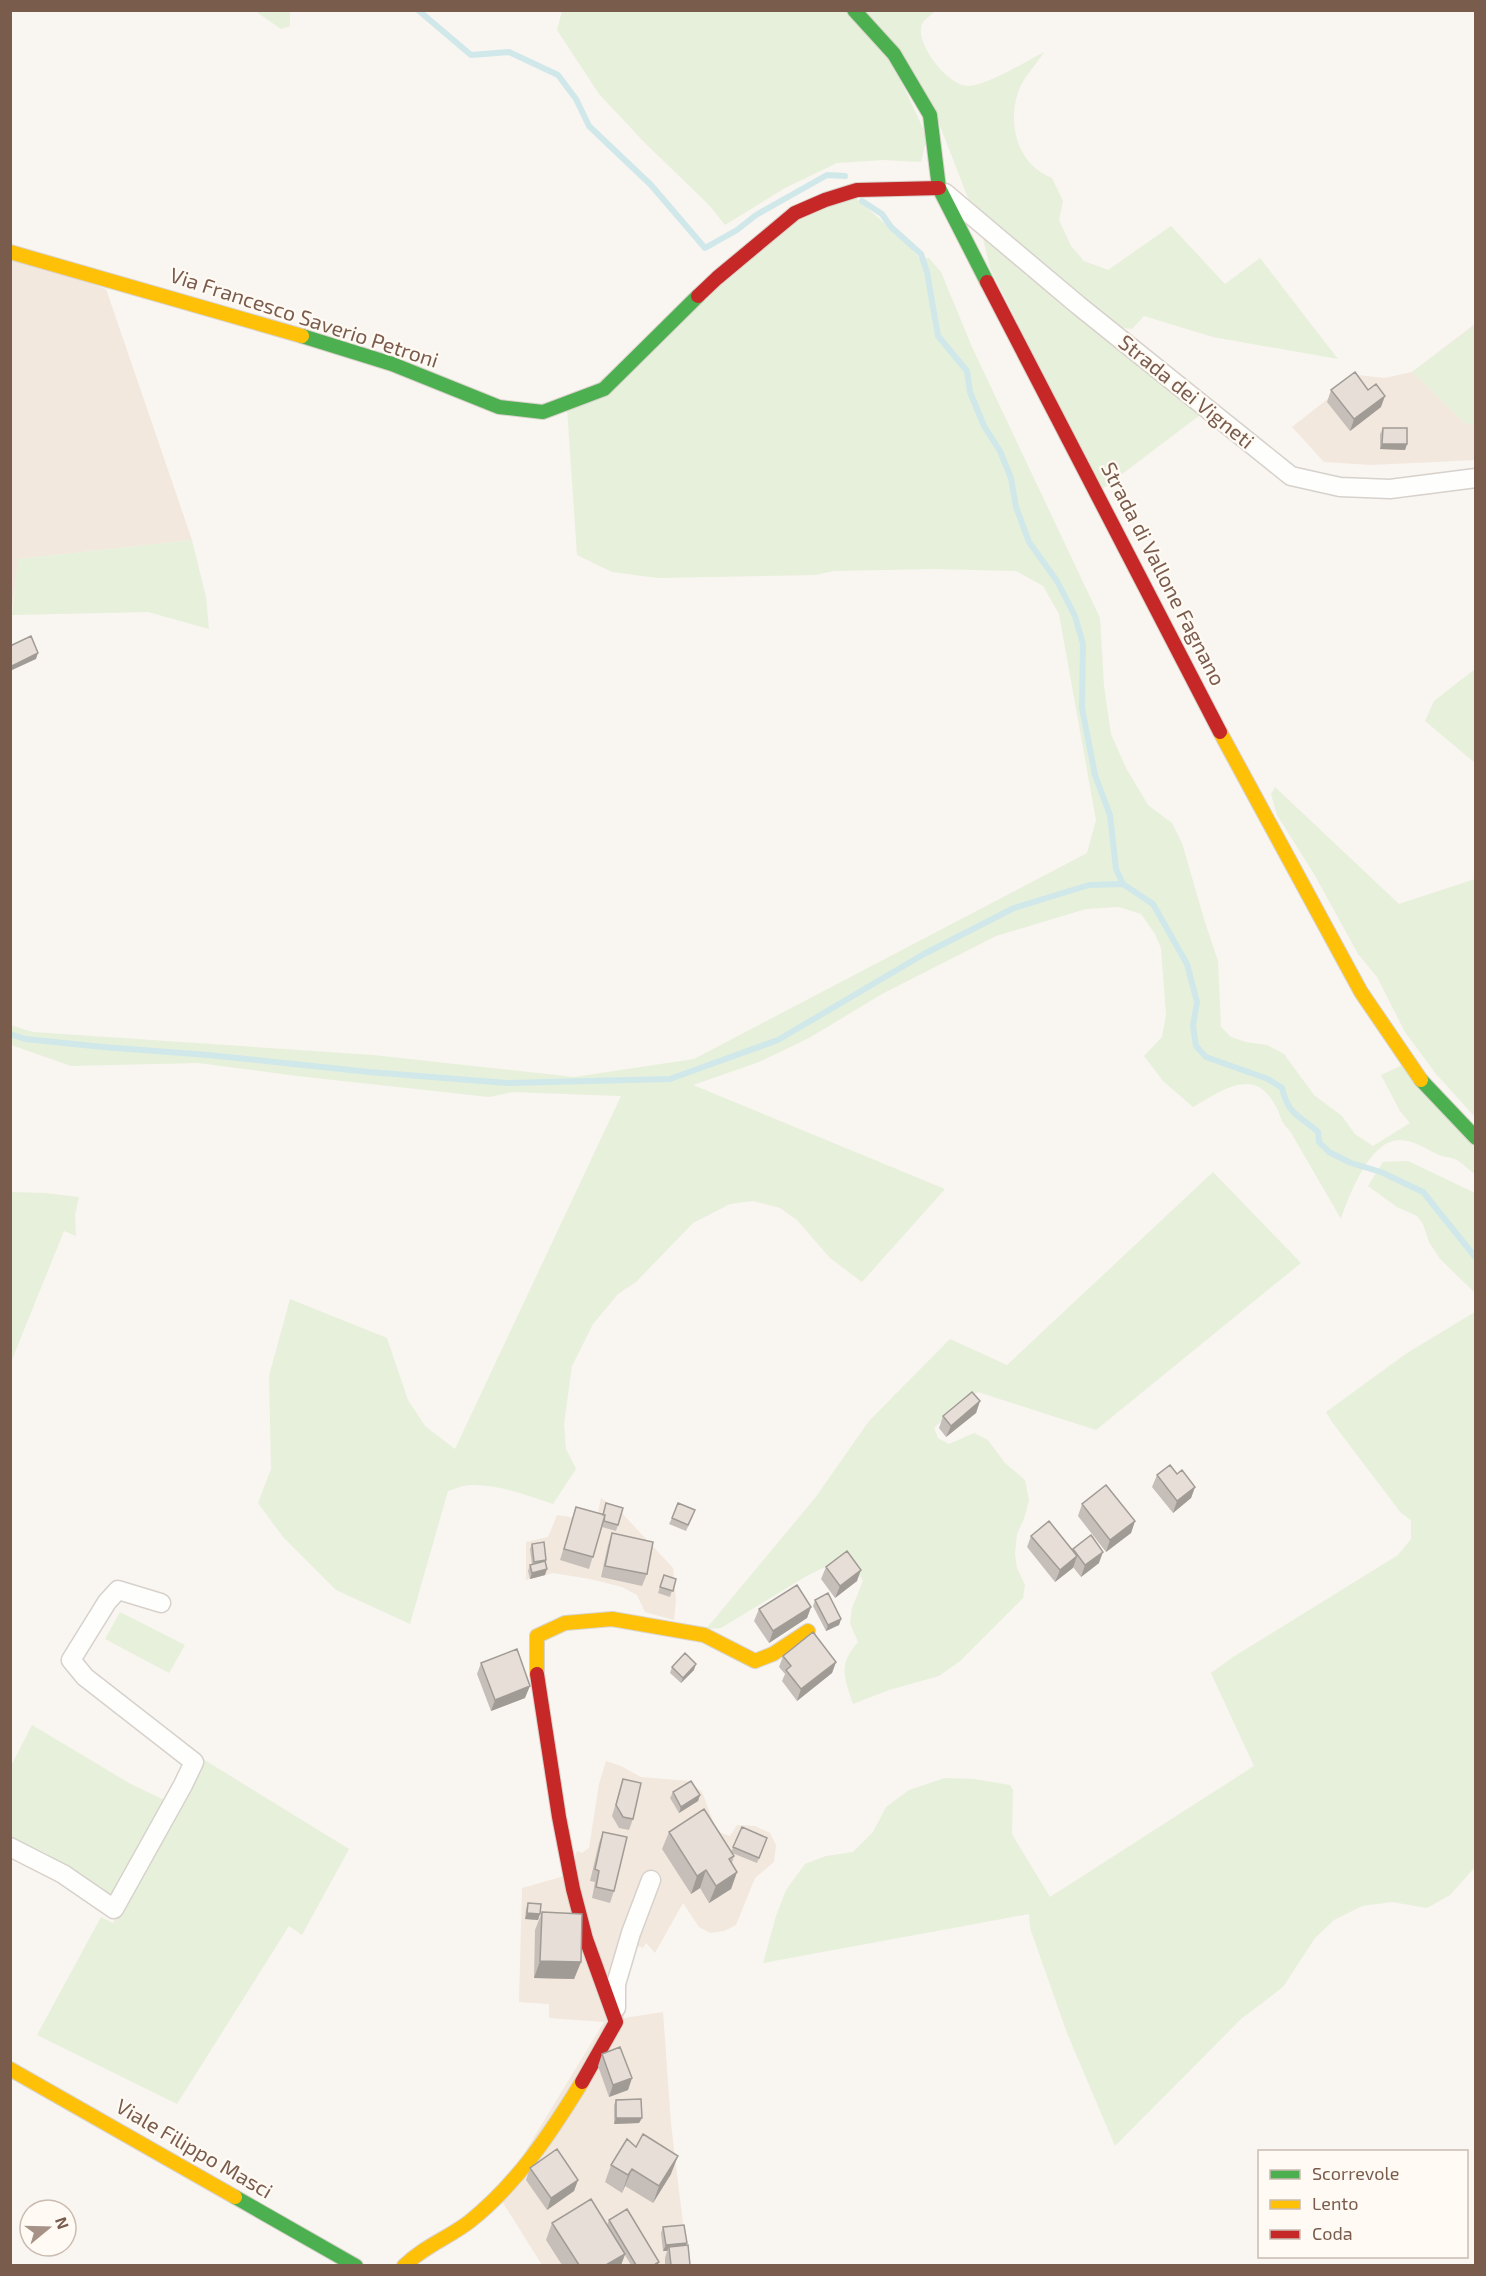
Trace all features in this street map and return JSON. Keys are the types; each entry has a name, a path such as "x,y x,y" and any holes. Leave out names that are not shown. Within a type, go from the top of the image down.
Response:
{"street":[{"name":"Strada di Vallone Fagnano","path":"854,10 894,54 930,115 939,188 1248,786 1362,992 1418,1077 1476,1138"},
{"name":"Via Francesco Saverio Petroni","path":"10,252 261,323 392,364 498,408 543,412 604,389 717,278 795,213 857,190 939,188"},
{"name":"Strada dei Vigneti","path":"939,188 1078,305 1291,477 1340,487 1390,489 1476,477"},
{"path":"10,1847 63,1874 114,1909 194,1761 85,1677 71,1660 107,1602 118,1590 160,1603"},
{"path":"616,2022 586,1939 573,1889 537,1682 537,1636 565,1623 612,1619 704,1635 755,1661 773,1654 808,1631"},
{"path":"404,2265 422,2249 468,2222 510,2184 576,2090 616,2022 616,1984 631,1933 651,1880"},
{"name":"Viale Filippo Masci","path":"10,2069 356,2265"}],"shaded area":[{"path":"10,256 106,289 192,540 19,559 11,615"},
{"path":"1475,324 1475,460 1371,465 1324,462 1292,427 1358,375 1384,378 1412,372"},
{"path":"601,1498 620,1511 673,1568 676,1600 674,1620 645,1612 637,1595 622,1587 553,1573 526,1580 526,1542 548,1537 557,1515 596,1521"},
{"path":"606,1761 641,1777 689,1781 702,1792 715,1826 721,1833 730,1836 737,1825 755,1826 770,1833 776,1845 774,1862 755,1878 736,1925 724,1931 710,1933 699,1927 683,1903 655,1953 646,1943 643,1948 634,1944 624,1974 624,2018 663,2012 671,2124 688,2265 542,2265 500,2198 525,2152 604,2022 549,2018 549,2004 519,2002 522,1888 568,1875 577,1851 582,1853 589,1848 599,1784"}],"green space":[{"path":"255,11 290,11 290,26 281,29"},
{"path":"562,11 849,11 890,57 927,137 921,162 883,160 837,163 785,188 725,225 709,205 645,143 599,94 557,30"},
{"path":"858,11 935,11 922,24 923,42 934,62 951,79 968,86 995,78 1044,52 1020,87 1016,100 1014,127 1022,152 1030,163 1052,178 1063,201 1059,220 1071,246 1084,261 1108,270 1171,226 1225,284 1260,258 1338,359 1213,337 1144,316 1132,329 1096,324 1204,412 1101,490 990,268 982,234 935,113"},
{"path":"853,196 905,241 920,259 929,258 941,272 972,347 1100,618 1104,686 1111,734 1126,768 1148,805 1172,823 1182,843 1218,961 1221,1027 1231,1037 1267,1045 1284,1054 1314,1095 1342,1116 1355,1134 1373,1146 1410,1123 1400,1111 1381,1075 1402,1065 1475,1145 1475,1174 1457,1160 1439,1155 1415,1143 1405,1140 1389,1142 1370,1158 1362,1170 1341,1219 1266,1092 1256,1086 1246,1084 1236,1086 1225,1089 1193,1107 1163,1081 1144,1056 1162,1037 1166,1015 1161,948 1155,934 1141,914 1119,907 1086,909 996,936 882,994 809,1038 759,1062 693,1085 945,1189 862,1282 830,1258 797,1220 780,1208 753,1201 730,1204 693,1223 636,1282 618,1294 593,1324 572,1366 564,1424 566,1449 576,1469 553,1504 491,1486 467,1485 448,1491 410,1624 336,1590 283,1537 258,1503 271,1469 269,1376 290,1299 387,1338 408,1400 425,1426 455,1449 621,1096 513,1092 489,1097 198,1063 71,1066 11,1045 10,1025 33,1032 373,1055 574,1077 694,1059 1087,853 1096,820 1059,614 1043,586 1016,571 933,569 834,571 815,575 658,578 612,572 577,555 567,408 799,215"},
{"path":"1475,325 1475,425 1465,423 1412,372"},
{"path":"192,540 206,597 209,629 148,612 12,615 18,559"},
{"path":"1475,669 1475,763 1425,721 1434,701"},
{"path":"1275,787 1399,904 1475,879 1475,1117 1436,1074 1405,1032 1377,977 1358,954 1314,874 1277,815 1271,794"},
{"path":"1408,1161 1475,1193 1475,1293 1440,1259 1417,1216 1397,1207 1368,1186 1383,1162"},
{"path":"1213,1172 1301,1263 1096,1430 978,1392 952,1410 934,1428 938,1438 949,1444 974,1433 988,1440 1005,1463 1025,1480 1029,1500 1017,1534 1015,1554 1017,1568 1025,1585 1023,1598 960,1661 939,1676 889,1690 853,1704 845,1679 845,1665 858,1642 850,1623 852,1608 863,1581 851,1559 842,1558 805,1577 721,1628 706,1629 815,1498 869,1421 950,1339 1007,1365"},
{"path":"11,1192 79,1197 75,1215 76,1236 64,1231 11,1362"},
{"path":"1475,1312 1476,1866 1450,1895 1427,1908 1392,1902 1362,1906 1334,1920 1315,1938 1283,1987 1241,2019 1115,2146 1067,2033 1030,1928 1029,1914 763,1963 786,1890 805,1864 826,1856 853,1852 873,1832 886,1807 909,1790 945,1778 974,1779 1010,1785 1013,1790 1012,1834 1050,1897 1254,1766 1211,1673 1398,1555 1411,1539 1411,1520 1401,1513 1326,1412 1407,1353"},
{"path":"120,1612 185,1645 169,1673 105,1639"},
{"path":"32,1725 129,1783 166,1801 115,1900 46,1853 11,1837 10,1768"},
{"path":"203,1759 349,1849 302,1935 289,1926 177,2104 37,2035 101,1917 113,1923"}],"building":[{"path":"1355,372 1368,390 1376,384 1385,396 1354,419 1331,390"},
{"path":"1383,428 1407,428 1407,444 1382,444"},
{"path":"31,636 38,653 12,666 10,646"},
{"path":"972,1392 980,1401 951,1426 943,1416"},
{"path":"1170,1465 1177,1474 1182,1470 1195,1487 1177,1501 1157,1475"},
{"path":"1106,1485 1135,1521 1110,1540 1082,1504"},
{"path":"606,1503 623,1508 618,1525 604,1521"},
{"path":"678,1503 695,1510 688,1525 672,1518"},
{"path":"576,1507 605,1515 593,1557 564,1549"},
{"path":"1049,1521 1077,1556 1060,1570 1031,1536"},
{"path":"612,1533 653,1542 647,1574 605,1566"},
{"path":"1091,1535 1103,1552 1085,1565 1073,1549"},
{"path":"544,1542 546,1560 534,1562 532,1544"},
{"path":"847,1551 861,1570 840,1586 826,1567"},
{"path":"545,1561 547,1569 532,1573 530,1565"},
{"path":"664,1575 676,1579 673,1591 660,1587"},
{"path":"797,1585 811,1607 773,1631 759,1609"},
{"path":"828,1593 841,1619 828,1625 815,1600"},
{"path":"813,1632 836,1662 801,1689 786,1670 791,1666 783,1656"},
{"path":"517,1649 530,1686 495,1700 481,1663"},
{"path":"685,1653 696,1664 683,1678 672,1667"},
{"path":"623,1779 641,1783 633,1819 623,1817 616,1805"},
{"path":"691,1781 700,1795 681,1807 673,1792"},
{"path":"704,1809 734,1856 729,1859 737,1872 716,1886 706,1870 697,1876 669,1832"},
{"path":"742,1827 767,1838 759,1858 733,1847"},
{"path":"603,1832 627,1837 614,1891 596,1887 599,1871 595,1869"},
{"path":"528,1903 541,1904 540,1914 527,1913"},
{"path":"542,1912 582,1914 581,1962 540,1961"},
{"path":"620,2047 632,2078 613,2085 602,2054"},
{"path":"641,2099 642,2118 616,2118 616,2100"},
{"path":"643,2134 678,2156 659,2186 632,2169 628,2175 611,2165 627,2139 636,2147"},
{"path":"557,2149 578,2180 551,2198 530,2168"},
{"path":"591,2199 625,2254 606,2265 579,2265 552,2223"},
{"path":"627,2209 659,2262 654,2265 636,2265 609,2220"},
{"path":"684,2225 687,2243 666,2245 663,2227"},
{"path":"688,2245 690,2265 671,2265 669,2247"}],"waterway":[{"path":"418,10 471,55 509,52 558,75 576,99 589,126 651,185 705,248 737,230 756,215 827,175 845,176"},
{"path":"862,201 882,214 891,227 921,254 927,272 938,336 967,371 970,392 984,426 1000,451 1011,478 1016,507 1029,542 1057,581 1075,616 1083,644 1082,708 1095,775 1110,815 1116,869 1123,884 1153,904 1187,964 1197,1002 1193,1026 1196,1046 1206,1057 1268,1079 1282,1088 1291,1109 1318,1132 1319,1142 1329,1152 1351,1163 1381,1172 1423,1192 1476,1258"},
{"path":"10,1034 25,1039 103,1047 507,1083 670,1079 778,1040 924,954 1014,908 1089,885 1123,884"}],"traffic: fast":[{"path":"854,10 894,54 930,115 939,188 987,282"},
{"path":"302,336 392,364 499,407 543,412 604,389 698,296"},
{"path":"1421,1080 1476,1138"},
{"path":"235,2197 356,2266"}],"traffic: slow":[{"path":"10,252 302,336"},
{"path":"1220,732 1361,992 1421,1080"},
{"path":"537,1674 537,1636 565,1623 612,1619 704,1635 755,1661 773,1654 808,1631"},
{"path":"10,2069 235,2197"},
{"path":"404,2266 419,2253 469,2222 502,2191 532,2157 582,2082"}],"traffic: jam":[{"path":"698,296 795,213 857,190 939,188"},
{"path":"987,282 1220,732"},
{"path":"537,1674 559,1817 573,1889 586,1939 616,2022 582,2082"}]}
